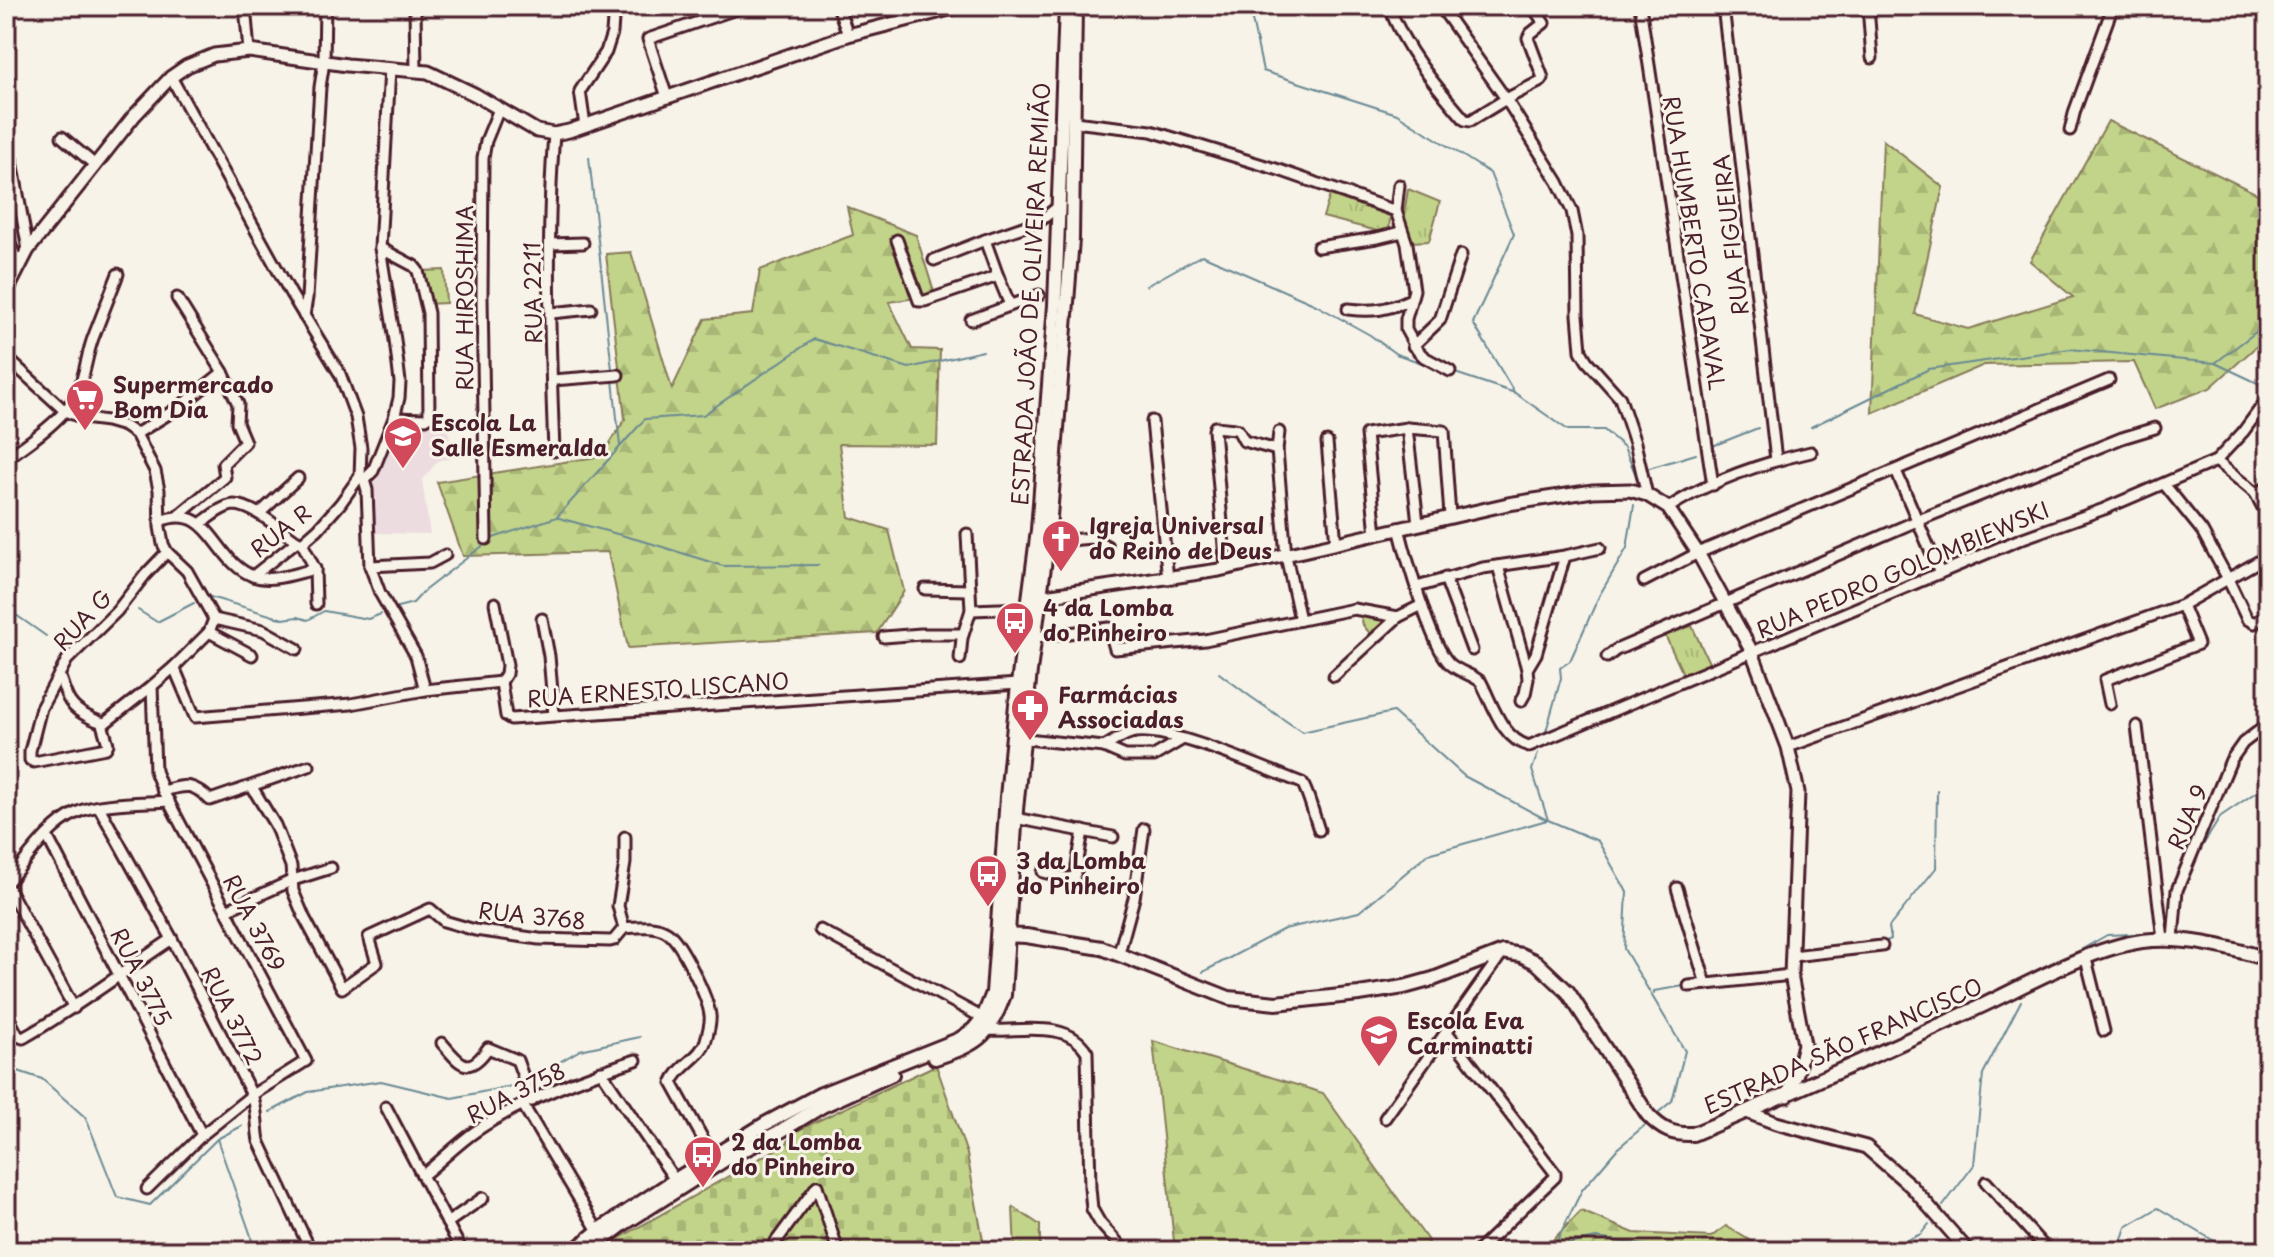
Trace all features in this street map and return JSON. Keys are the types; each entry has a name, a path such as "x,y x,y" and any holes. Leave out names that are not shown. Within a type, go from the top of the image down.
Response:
{"main road":[{"name":"ESTRADA JOÃO DE OLIVEIRA REMIÃO","path":"1045,534 1066,6"},
{"name":"ESTRADA JOÃO DE OLIVEIRA REMIÃO","path":"1003,935 1020,738 1018,684 1045,534 1073,205 1075,6"},
{"path":"1059,206 1068,202 1073,205"},
{"name":"ESTRADA JOÃO DE OLIVEIRA REMIÃO","path":"989,1021 1004,995 1007,797 1036,637 1032,601"},
{"path":"1003,935 1102,948 1229,998 1276,1003 1404,987 1503,952"},
{"name":"ESTRADA SÃO FRANCISCO","path":"1503,952 1536,962 1568,992 1640,1105 1664,1130 1680,1135 1693,1134 1787,1096 2115,947 2165,936 2231,948 2268,959"},
{"path":"588,1251 622,1225 726,1159 771,1136 784,1121 821,1094 949,1045 989,1021"},
{"path":"574,1251 598,1231 765,1124 784,1121"},
{"path":"765,1124 771,1136"}],"street":[{"path":"245,6 249,51"},
{"path":"304,316 324,62 325,6"},
{"path":"415,6 416,71"},
{"path":"585,126 580,91 606,52 612,33 614,6"},
{"path":"667,97 648,39 745,6"},
{"path":"838,6 848,35"},
{"path":"6,293 28,250 134,116 171,77 187,66 214,55 249,51 428,72 537,131 554,134 848,35 961,6"},
{"path":"1389,6 1398,29 1430,79 1465,120 1470,121 1543,78 1528,38 1544,23 1532,6"},
{"path":"1440,6 1506,99 1558,182 1572,211 1577,236 1581,351 1620,398 1647,495"},
{"name":"RUA HUMBERTO CADAVAL","path":"1640,6 1713,485"},
{"name":"RUA FIGUEIRA","path":"1723,6 1776,460"},
{"path":"1868,6 1872,58"},
{"path":"2070,130 2113,6"},
{"name":"RUA R","path":"253,576 318,529 362,478 373,471 394,418 400,382 380,248 390,68"},
{"path":"171,77 304,316 340,374 356,417 361,448 362,478 367,490 370,566 380,593 416,656 425,690"},
{"name":"RUA HIROSHIMA","path":"486,539 483,158 486,141 499,109"},
{"path":"1074,122 1151,131 1279,170 1396,211"},
{"name":"RUA 2211","path":"554,134 550,184 554,451"},
{"path":"62,137 95,165"},
{"path":"12,161 28,250"},
{"path":"1399,185 1396,211 1407,244 1414,290 1406,330 1413,346 1424,357 1450,371"},
{"path":"934,260 1040,221 1059,206"},
{"path":"1040,221 1059,227"},
{"path":"1318,247 1402,232"},
{"path":"6,234 19,266"},
{"path":"897,240 919,301 998,276"},
{"path":"985,240 1010,305"},
{"path":"550,244 583,243"},
{"path":"380,248 418,271 428,313 429,417 394,418"},
{"path":"1413,346 1440,320 1461,255"},
{"path":"6,459 65,411 85,377 92,341 118,274"},
{"path":"971,320 1039,295"},
{"path":"160,521 179,515 225,477 223,464 245,442 237,423 238,404 223,372 177,298"},
{"path":"1348,309 1382,310 1411,299"},
{"path":"551,313 591,309"},
{"path":"6,357 65,411 124,426 136,434 155,471 163,544 187,571 214,619 263,630 297,649"},
{"path":"136,434 178,408 223,372"},
{"path":"552,380 618,375"},
{"path":"1644,581 1698,553 2109,380"},
{"name":"RUA PEDRO GOLOMBIEWSKI","path":"1422,605 1443,656 1451,666 1475,676 1481,682 1509,735 1529,746 2023,538 2216,461 2268,398"},
{"path":"1152,421 1168,579"},
{"path":"1226,569 1215,427 1238,430 1244,441 1277,450"},
{"path":"1376,534 1366,434 1407,428 1444,431 1450,516"},
{"path":"1407,428 1418,523"},
{"path":"1607,657 1616,650 2014,480 2155,428"},
{"path":"1279,432 1277,450 1286,556 1300,620"},
{"path":"1327,442 1336,544"},
{"path":"1668,508 1713,485 1776,460 1811,452"},
{"path":"2216,461 2255,493 2268,517"},
{"path":"1896,471 1940,573"},
{"path":"259,514 298,478"},
{"path":"2164,484 2202,531 2247,619 2254,623 2268,616"},
{"path":"2255,493 2268,487"},
{"path":"971,610 1226,569 1508,504 1593,491 1630,490 1647,495 1668,508 1727,603 1752,652 1788,747 1798,792 1791,975 1804,1044 1787,1096"},
{"path":"200,524 225,507 236,505 259,514 299,542 315,569 316,604"},
{"path":"179,515 191,517 200,524 229,556 253,576 279,577 315,569"},
{"path":"1334,676 1398,617 1422,605 1399,528"},
{"path":"960,659 963,634 971,610 967,534"},
{"path":"1045,534 1091,538 1107,546"},
{"path":"1417,587 1498,566 1600,548"},
{"name":"RUA G","path":"102,724 108,744 106,748 31,762 30,751 37,719 67,660 127,601 145,575 167,552"},
{"path":"370,566 430,563 445,555"},
{"path":"1527,669 1536,654 1565,556"},
{"path":"1788,747 2182,605 2268,556"},
{"path":"1498,566 1527,669 1528,679 1521,701"},
{"path":"1445,578 1472,650"},
{"path":"925,589 969,590"},
{"path":"495,603 507,665 501,682"},
{"path":"2110,704 2105,680 2198,644 2182,605"},
{"path":"1036,637 1107,628 1111,631 1115,649 1205,640 1354,609 1398,617"},
{"path":"59,674 70,704 102,724 111,720 174,667 209,632 214,619"},
{"path":"542,619 554,715"},
{"path":"209,632 252,655"},
{"path":"884,637 963,634"},
{"name":"RUA ERNESTO LISCANO","path":"174,667 195,717 351,704 425,690 501,682 508,718 1018,684"},
{"name":"RUA 3769","path":"152,686 155,771 163,791 306,1061 252,1095"},
{"name":"RUA 9","path":"2165,936 2177,890 2231,760 2243,743 2268,724"},
{"path":"2137,726 2165,936"},
{"path":"1104,747 1129,733 1151,731 1183,739 1302,783 1307,788 1309,804 1319,830"},
{"path":"1020,738 1104,747 1125,756 1154,756 1183,739"},
{"path":"163,791 188,785 210,800 309,766"},
{"path":"252,787 275,825 291,866 293,880"},
{"path":"74,1008 6,884 47,836 78,811 169,801"},
{"name":"RUA 3772","path":"99,807 172,939 252,1095 257,1109 259,1141 311,1251"},
{"path":"1015,818 1113,837"},
{"path":"1119,953 1134,898 1144,829"},
{"path":"1043,872 1075,877 1083,831"},
{"name":"RUA 3775","path":"47,836 202,1135"},
{"path":"625,837 625,863 618,906 624,928 656,928 667,932 677,942 696,978 710,1015 704,1046 672,1079 672,1083 713,1157"},
{"path":"227,910 293,880 331,868"},
{"name":"RUA 3768","path":"293,880 293,891 304,917 342,988 377,963 369,937 430,909 444,921 457,926 539,939 610,941 618,937 624,928"},
{"path":"1677,888 1706,984"},
{"path":"820,930 1007,1031 1050,1030 1069,1034 1081,1042 1087,1052 1092,1209 1125,1251"},
{"path":"6,1013 20,1038 23,1038 74,1008 172,939"},
{"path":"1792,956 1882,946"},
{"path":"1385,1118 1503,952"},
{"path":"2086,959 2104,1031"},
{"path":"1689,986 1791,975"},
{"path":"989,1021 1007,1031"},
{"path":"1447,1032 1555,1173 1555,1177 1478,1251"},
{"path":"442,1043 466,1066 474,1064 488,1048 517,1060 528,1103 598,1231"},
{"name":"RUA 3758","path":"423,1175 476,1131 528,1103 601,1071 636,1060"},
{"path":"601,1071 675,1180"},
{"path":"147,1189 202,1135 252,1095"},
{"path":"386,1107 462,1251"},
{"path":"1747,1112 1866,1147 1911,1186 1968,1251"},
{"path":"1986,1182 2048,1251"},
{"path":"769,1251 817,1186 838,1251"},
{"path":"447,1223 483,1198"}],"shaded area":[{"name":"Escola La Salle Esmeralda","path":"398,421 449,423 450,459 439,460 422,480 430,534 372,533 370,481"}],"green space":[{"path":"2108,121 2268,199 2268,336 2210,388 2155,409 2134,362 1984,365 1872,413 1883,140 1943,187 1915,314 1968,329 2073,297 2030,261"},
{"path":"1408,189 1440,202 1429,241 1410,242 1404,214"},
{"path":"1330,195 1390,216 1389,234 1323,217"},
{"path":"847,207 916,235 935,295 889,302 912,349 940,350 937,445 839,444 849,517 889,530 904,591 877,633 628,648 608,552 463,556 437,482 602,456 625,419 606,254 631,252 672,389 705,319 753,314 760,270 853,235"},
{"path":"444,270 446,303 426,304 421,271"},
{"path":"1361,616 1387,620 1372,636 1363,625"},
{"path":"1692,626 1710,665 1684,676 1665,635"},
{"path":"1153,1041 1323,1093 1429,1242 1418,1251 1175,1251"},
{"path":"936,1065 967,1154 985,1251 615,1251 611,1243 787,1143 792,1133"},
{"path":"1013,1207 1040,1225 1040,1251 1015,1251"},
{"path":"1581,1211 1634,1233 1711,1237 1726,1226 1767,1251 1542,1251"}],"waterway":[{"path":"1249,6 1263,71 1397,114 1490,173 1514,234 1473,323 1514,392"},
{"path":"589,157 612,370"},
{"path":"1146,286 1202,255 1316,305 1370,335 1396,354 1431,366"},
{"path":"1811,427 1929,369 2070,349 2215,363 2256,332 2268,315"},
{"path":"394,608 413,603 425,590 493,538 557,517 645,419 703,415 814,339 909,368 983,351"},
{"path":"2215,363 2264,386 2268,385"},
{"path":"1452,372 1515,393 1568,430 1604,430 1624,447 1638,480"},
{"path":"613,380 620,446"},
{"path":"1710,447 1758,428"},
{"path":"1646,469 1696,454"},
{"path":"1545,735 1561,678 1560,668 1570,661 1599,596 1627,548 1634,505"},
{"path":"559,518 723,566 819,565"},
{"path":"207,596 283,619 298,617 308,620 324,611 368,619 381,614"},
{"path":"138,610 157,622 194,603"},
{"path":"6,624 16,615 46,636"},
{"path":"1219,673 1302,732 1393,712 1464,776 1547,820"},
{"path":"1538,753 1532,770 1548,820 1598,841 1627,892 1624,949 1685,1051 1672,1101 1654,1116"},
{"path":"2195,858 2221,816 2268,784"},
{"path":"1882,943 1891,939 1889,927 1936,868 1937,790"},
{"path":"1203,972 1284,929 1359,912 1428,854 1547,820"},
{"path":"2165,928 2171,911"},
{"path":"2063,960 2107,935 2158,933"},
{"path":"1654,994 1654,991 1684,986"},
{"path":"1943,1206 1974,1165 1983,1074 2021,1001"},
{"path":"527,1081 580,1050 640,1037"},
{"path":"6,1067 42,1079 86,1118 117,1197 150,1205 217,1139 242,1126"},
{"path":"270,1112 308,1092 381,1081 452,1098 522,1084"},
{"path":"1552,1251 1582,1190 1618,1148 1644,1126"},
{"path":"217,1139 251,1236 253,1251"},
{"path":"2118,1251 2126,1227 2158,1208 2216,1242 2266,1251"},
{"path":"1882,1251 1921,1234 1929,1224"},
{"path":"1555,1247 1596,1238 1684,1251"}],"place":[{"name":"Supermercado Bom Dia","path":"85,432"},
{"name":"Escola La Salle Esmeralda","path":"403,470"},
{"name":"Igreja Universal do Reino de Deus","path":"1061,573"},
{"name":"4 da Lomba do Pinheiro","path":"1015,655"},
{"name":"Farmácias Associadas","path":"1030,742"},
{"name":"3 da Lomba do Pinheiro","path":"988,908"},
{"name":"Escola Eva Carminatti","path":"1379,1068"},
{"name":"2 da Lomba do Pinheiro","path":"703,1189"}]}
